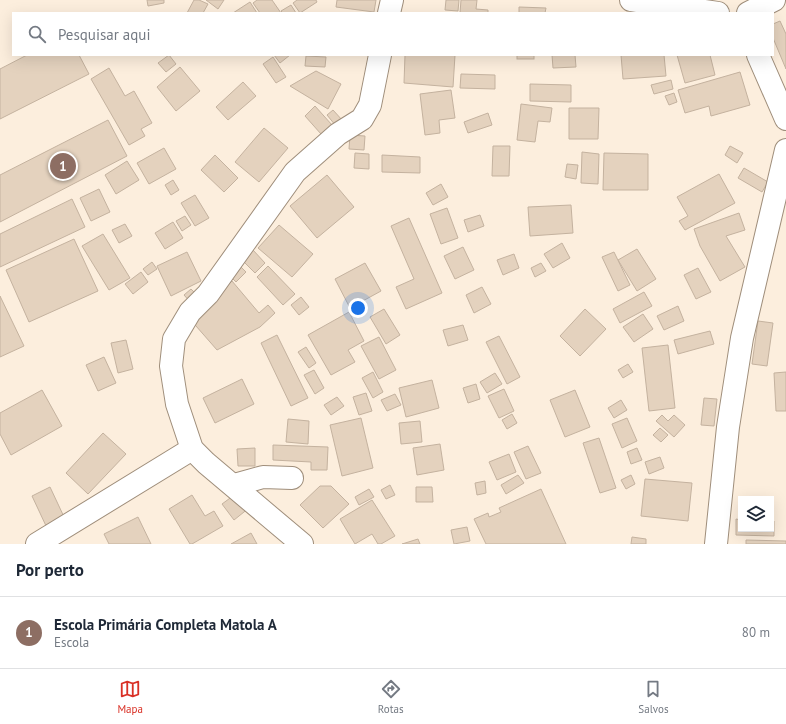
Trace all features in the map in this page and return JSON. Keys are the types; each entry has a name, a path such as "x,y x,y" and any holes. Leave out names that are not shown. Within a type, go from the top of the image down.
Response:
{"street":[{"path":"389,12 392,0"},
{"path":"631,0 711,12"},
{"path":"735,0 740,12"},
{"path":"750,12 774,0"},
{"path":"302,544 234,485 206,463 192,449 177,404 171,366 174,339 190,312 208,294 295,172 338,134 362,119 370,105 380,56"},
{"path":"758,56 786,119"},
{"path":"716,544 728,428 742,338 786,150"},
{"path":"37,544 192,449"},
{"path":"234,485 263,477 292,478"}],"building":[{"path":"147,0 164,0 164,3 148,6"},
{"path":"194,0 199,0 208,4 204,12 188,12"},
{"path":"206,0 224,0 218,9"},
{"path":"257,0 272,0 280,12 259,12 253,3"},
{"path":"297,0 316,0 317,2 302,12 299,12 293,3"},
{"path":"337,0 376,0 374,12 336,7"},
{"path":"446,0 459,0 458,11 445,10"},
{"path":"461,0 477,0 476,9 488,10 488,12 460,12"},
{"path":"250,2 256,12 235,12"},
{"path":"291,5 295,12 282,12 281,11"},
{"path":"519,7 546,8 545,12 519,12"},
{"path":"780,21 786,34 786,69 774,40 774,24"},
{"path":"25,56 80,56 89,74 0,119 0,69"},
{"path":"170,56 176,64 166,72 158,63"},
{"path":"275,56 289,56 280,63"},
{"path":"306,56 326,57 325,67 305,66"},
{"path":"405,56 455,56 453,87 404,83"},
{"path":"517,56 534,56 534,59 517,59"},
{"path":"552,56 575,56 576,67 553,68"},
{"path":"621,56 664,56 666,76 623,79"},
{"path":"677,56 710,56 715,75 685,83"},
{"path":"273,57 286,77 276,83 263,64"},
{"path":"180,67 200,91 176,111 157,87"},
{"path":"109,68 125,96 134,91 152,123 141,129 145,136 129,145 91,79"},
{"path":"316,71 341,84 328,109 290,86"},
{"path":"740,72 750,105 711,116 709,106 685,113 678,90"},
{"path":"461,74 495,75 495,89 460,88"},
{"path":"671,80 673,89 654,94 651,85"},
{"path":"243,82 256,96 228,120 216,107"},
{"path":"530,84 571,85 571,102 530,101"},
{"path":"451,90 455,118 439,120 440,133 425,135 420,94"},
{"path":"674,93 677,102 669,105 665,96"},
{"path":"521,104 552,108 550,122 538,121 535,142 517,140"},
{"path":"315,106 332,125 321,134 305,116"},
{"path":"569,108 599,108 598,139 569,139"},
{"path":"333,110 343,121 336,126 327,115"},
{"path":"488,113 492,125 468,133 464,122"},
{"path":"108,120 127,156 0,222 0,175"},
{"path":"264,128 288,148 259,182 235,162"},
{"path":"350,135 365,136 364,150 349,149"},
{"path":"493,146 510,146 509,176 492,176"},
{"path":"730,146 743,153 737,163 725,155"},
{"path":"164,148 176,169 149,184 137,163"},
{"path":"582,152 599,154 598,184 581,183"},
{"path":"355,153 369,154 369,169 354,168"},
{"path":"604,153 648,154 648,190 603,190"},
{"path":"215,155 238,178 224,192 201,170"},
{"path":"382,155 420,157 420,173 382,172"},
{"path":"127,161 139,180 116,194 105,175"},
{"path":"567,164 578,165 576,179 565,177"},
{"path":"744,168 768,182 762,192 738,178"},
{"path":"719,174 735,203 685,230 679,221 688,216 677,197"},
{"path":"327,175 354,207 317,238 290,206"},
{"path":"173,180 179,190 171,195 165,185"},
{"path":"441,184 448,197 433,205 426,193"},
{"path":"99,189 110,212 91,221 80,198"},
{"path":"195,195 209,218 195,226 181,203"},
{"path":"72,199 85,227 0,267 0,234"},
{"path":"571,205 573,233 530,236 528,207"},
{"path":"447,208 458,238 441,244 430,214"},
{"path":"739,213 745,230 726,236 745,267 720,281 700,246 694,229"},
{"path":"480,215 484,226 468,232 464,220"},
{"path":"185,216 191,225 182,231 176,221"},
{"path":"409,218 442,293 406,309 396,287 414,279 391,226"},
{"path":"173,222 183,238 165,249 155,233"},
{"path":"125,224 132,236 119,243 112,230"},
{"path":"279,225 313,254 292,277 258,248"},
{"path":"103,234 130,278 109,290 82,246"},
{"path":"74,239 98,291 29,322 6,270"},
{"path":"562,243 570,258 553,268 544,254"},
{"path":"463,247 474,270 455,279 444,256"},
{"path":"637,249 656,279 637,291 618,260"},
{"path":"253,250 265,263 255,273 243,261"},
{"path":"187,252 201,281 171,296 157,266"},
{"path":"614,252 630,285 618,291 602,257"},
{"path":"514,254 519,268 503,275 497,260"},
{"path":"152,262 157,269 148,275 143,269"},
{"path":"365,263 381,291 350,308 335,279"},
{"path":"541,263 546,271 535,277 531,268"},
{"path":"238,264 246,272 236,282 228,274"},
{"path":"268,266 295,294 283,305 257,277"},
{"path":"698,268 711,292 696,299 684,275"},
{"path":"141,272 148,282 133,294 125,284"},
{"path":"232,281 259,313 268,305 275,313 260,327 217,350 189,318"},
{"path":"482,287 491,304 474,313 466,295"},
{"path":"191,289 199,297 192,304 184,295"},
{"path":"644,292 652,306 620,323 613,309"},
{"path":"0,296 24,346 0,357"},
{"path":"301,297 309,307 299,315 291,305"},
{"path":"678,306 684,321 664,330 657,316"},
{"path":"384,309 400,335 386,344 370,317"},
{"path":"585,309 606,329 580,356 560,336"},
{"path":"349,312 364,341 348,350 355,362 331,375 308,335"},
{"path":"643,314 653,329 634,342 623,327"},
{"path":"758,321 773,323 767,366 752,364"},
{"path":"463,325 468,340 448,346 443,330"},
{"path":"710,331 714,344 678,354 674,340"},
{"path":"277,335 308,398 291,406 261,343"},
{"path":"499,336 520,377 507,384 486,342"},
{"path":"379,337 396,370 379,379 361,346"},
{"path":"126,340 133,369 118,373 111,343"},
{"path":"668,345 675,408 649,411 642,348"},
{"path":"306,347 316,363 309,368 298,352"},
{"path":"104,357 116,383 98,391 86,365"},
{"path":"628,364 633,372 623,378 618,370"},
{"path":"314,370 324,388 315,394 304,375"},
{"path":"373,372 383,392 373,398 362,378"},
{"path":"786,372 786,411 776,411 774,373"},
{"path":"495,373 502,384 487,393 480,382"},
{"path":"242,379 254,404 215,423 203,398"},
{"path":"432,380 439,408 406,417 399,388"},
{"path":"476,384 480,399 468,403 463,388"},
{"path":"504,389 514,411 499,418 488,396"},
{"path":"42,390 62,426 11,455 0,434 0,413"},
{"path":"575,390 590,427 565,437 550,400"},
{"path":"366,393 372,411 359,415 353,397"},
{"path":"395,394 401,405 387,411 381,400"},
{"path":"337,397 344,406 331,415 324,405"},
{"path":"704,398 717,399 714,426 701,425"},
{"path":"621,400 627,410 614,418 608,408"},
{"path":"512,414 517,423 507,429 502,420"},
{"path":"662,415 668,421 674,415 685,425 674,437 656,421"},
{"path":"361,418 373,468 342,476 330,425"},
{"path":"627,418 637,441 622,448 612,424"},
{"path":"288,419 309,421 308,444 286,442"},
{"path":"420,421 422,442 401,444 399,423"},
{"path":"660,428 668,435 661,442 653,435"},
{"path":"103,433 126,454 88,494 66,473"},
{"path":"599,438 616,488 600,493 583,443"},
{"path":"440,444 444,470 417,475 413,448"},
{"path":"273,445 328,447 327,470 311,470 311,462 273,460"},
{"path":"528,446 541,473 526,479 514,452"},
{"path":"255,448 255,466 238,466 237,449"},
{"path":"637,448 642,460 631,464 627,452"},
{"path":"509,454 516,472 497,480 489,462"},
{"path":"660,457 664,468 649,474 645,462"},
{"path":"518,475 524,483 506,494 501,485"},
{"path":"631,475 635,484 626,489 621,480"},
{"path":"645,479 692,483 688,521 641,516"},
{"path":"485,481 486,493 477,495 475,483"},
{"path":"390,485 395,495 386,499 381,490"},
{"path":"320,486 331,486 349,504 323,528 300,505"},
{"path":"50,487 65,519 47,528 32,496"},
{"path":"416,487 432,487 433,502 416,502"},
{"path":"369,489 374,497 359,505 355,497"},
{"path":"541,489 566,544 486,544 474,519 488,513 489,517 501,512 499,508"},
{"path":"237,493 249,508 234,520 222,504"},
{"path":"192,495 205,516 214,511 223,526 190,544 169,509"},
{"path":"372,500 395,536 381,544 378,544 372,534 355,544 340,519"},
{"path":"138,517 151,544 109,544 104,534"},
{"path":"736,519 738,519 738,532 774,532 774,536 736,535"},
{"path":"467,527 470,541 454,544 451,530"},
{"path":"251,533 257,544 231,544"},
{"path":"632,537 646,539 646,544 631,544"},
{"path":"418,539 420,544 402,544"},
{"path":"746,540 786,541 786,544 746,544"}],"place":[{"name":"Escola Primária Completa Matola A","path":"63,166"}]}
